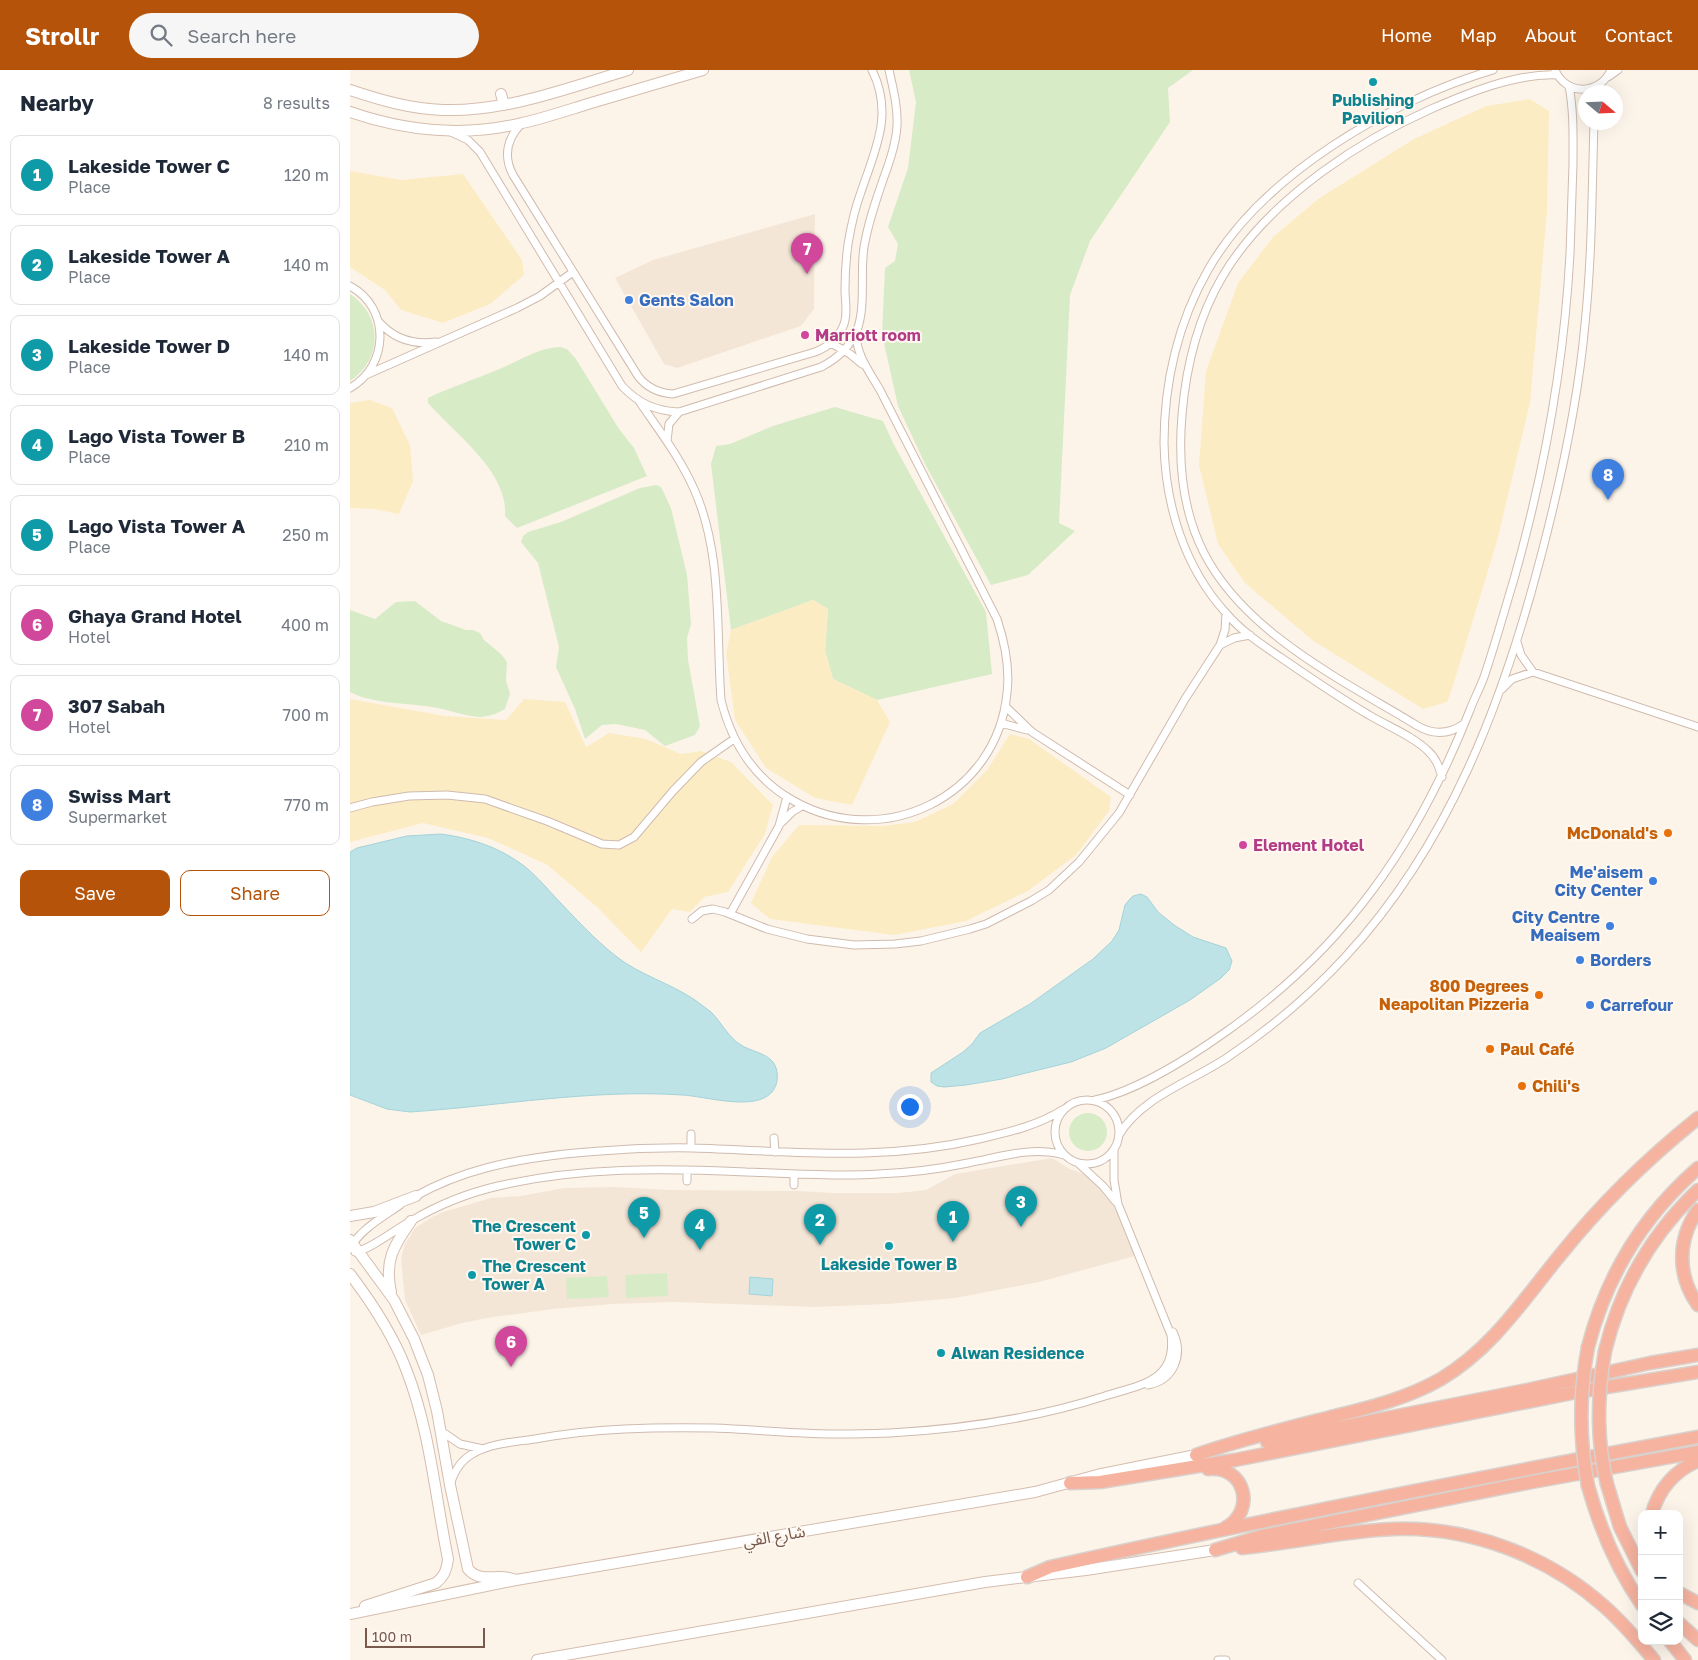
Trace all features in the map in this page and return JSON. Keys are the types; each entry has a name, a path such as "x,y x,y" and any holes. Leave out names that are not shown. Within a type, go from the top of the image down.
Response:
{"highway":[{"path":"1196,1455 1237,1442 1386,1402 1425,1388 1456,1369 1499,1332 1561,1254 1608,1202 1646,1164 1698,1118"},
{"path":"1639,1600 1625,1579 1610,1549 1600,1525 1588,1486 1581,1440 1580,1405 1588,1347 1604,1296 1630,1247 1664,1202 1698,1168"},
{"path":"1638,1563 1620,1527 1607,1484 1601,1453 1598,1415 1605,1351 1619,1307 1638,1266 1663,1229 1698,1190"},
{"path":"1698,1210 1686,1232 1682,1260 1688,1287 1698,1304"},
{"path":"1070,1483 1092,1483 1235,1460 1529,1396 1614,1370 1698,1355"},
{"path":"1196,1455 1529,1396 1698,1372"},
{"path":"1027,1576 1060,1565 1221,1530 1528,1468 1698,1437"},
{"path":"1215,1550 1262,1536 1532,1482 1698,1452"},
{"path":"1654,1510 1660,1494 1671,1479 1685,1467 1698,1461"},
{"path":"1175,1470 1218,1469 1228,1472 1236,1479 1243,1493 1243,1509 1235,1522 1221,1530"},
{"path":"1215,1550 1394,1529 1436,1531 1478,1538 1529,1557 1576,1584 1618,1619 1654,1660"},
{"path":"1683,1595 1698,1604"},
{"path":"1683,1627 1698,1640"},
{"path":"1673,1645 1685,1660"}],"street":[{"path":"350,90 381,100 422,108 463,110 504,105 613,72 628,70"},
{"path":"350,112 401,126 448,131 486,129 522,123 704,70"},
{"path":"522,123 512,135 507,149 506,154 510,170 638,376 656,391 673,394 815,352 831,343 840,332 846,318 845,276 850,234 858,201 878,147 881,129 881,102 872,70"},
{"path":"639,401 655,409 679,412 821,367 829,363 844,350 856,332 861,312 862,268 868,228 892,153 896,134 896,106 889,70"},
{"path":"1442,777 1436,760 1423,747 1336,694 1250,635 1226,613 1202,580 1183,543 1171,506 1165,470 1165,419 1172,365 1183,325 1199,286 1221,250 1247,217 1279,187 1314,159 1351,134 1396,109 1443,87 1493,70"},
{"path":"1464,724 1457,729 1440,733 1431,732 1416,725 1323,668 1291,646 1248,612 1228,589 1202,550 1186,507 1180,458 1180,433 1184,387 1193,344 1199,324 1217,284 1228,265 1250,236 1293,195 1356,149 1386,131 1425,112 1491,87 1530,76 1556,72 1569,86 1582,90 1602,83 1610,74 1618,70"},
{"path":"350,1216 374,1212 416,1196 466,1173 516,1161 605,1151 691,1148 863,1154 921,1150 1020,1129 1043,1121 1078,1100 1095,1100 1124,1091 1201,1049 1244,1019 1294,978 1339,932 1379,882 1415,828 1442,777 1483,679 1517,569 1535,498 1552,418 1564,328 1570,246 1574,118 1569,86"},
{"path":"501,94 504,105"},
{"path":"450,1485 459,1465 470,1455 483,1449 553,1436 654,1428 716,1428 834,1434 920,1430 979,1424 1038,1413 1097,1399 1140,1385 1159,1382 1173,1370 1177,1361 1177,1342 1168,1326 1118,1204 1114,1180 1114,1150 1119,1135 1138,1111 1214,1066 1276,1021 1325,978 1365,935 1401,888 1433,838 1469,769 1501,689 1533,590 1566,451 1577,389 1585,326 1594,182 1594,130"},
{"path":"448,131 468,140 480,152 622,386 639,401 687,473 707,525 715,578 722,700 726,720 743,756 753,768 786,797 802,806 829,816 856,820 892,818 926,807 942,798 970,776 989,749 1001,723 1005,706 1008,669 1003,638 997,619 880,390 860,355 856,332"},
{"path":"366,375 518,308 540,296 573,272"},
{"path":"350,286 366,298 378,321 380,332 379,350 373,366 366,375 350,388"},
{"path":"378,321 392,334 409,341 427,343 446,340"},
{"path":"831,343 844,350 867,369"},
{"path":"667,442 666,436 669,424 679,412"},
{"path":"692,919 696,914 707,910 719,910 779,933 823,942 854,945 895,944 921,941 986,924 1049,890 1093,846 1130,795 1185,699 1220,645 1226,630 1226,613"},
{"path":"1220,645 1234,638 1250,635"},
{"path":"1516,642 1521,655 1533,672 1698,725"},
{"path":"1501,689 1512,680 1533,672"},
{"path":"1005,706 1032,732 1130,795"},
{"path":"1001,723 1032,732"},
{"path":"350,808 409,796 447,795 485,799 547,821 602,844 619,844 634,836 701,762 734,739"},
{"path":"730,914 778,826 786,797"},
{"path":"778,826 792,812 802,806"},
{"path":"1095,1100 1111,1109 1119,1126 1119,1135"},
{"path":"1064,1109 1055,1127 1058,1147 1064,1155"},
{"path":"691,1134 691,1148"},
{"path":"774,1138 775,1152"},
{"path":"352,1247 475,1192 516,1182 580,1174 687,1170 856,1175 901,1173 969,1163 1033,1150 1054,1152 1064,1155 1077,1163 1103,1186 1118,1204"},
{"path":"1077,1163 1086,1164 1102,1161 1114,1150"},
{"path":"687,1170 687,1181"},
{"path":"794,1174 794,1185"},
{"path":"352,1247 368,1228 416,1196"},
{"path":"394,1300 388,1270 391,1252 411,1221"},
{"path":"352,1247 394,1300 414,1339 425,1366 433,1393 468,1569 481,1578 503,1576 516,1580"},
{"path":"350,1267 352,1276 397,1348 413,1388 433,1468 448,1565 444,1575 436,1583 372,1603 350,1614"},
{"path":"440,1430 460,1444 483,1449"},
{"name":"شارع الفي","path":"350,1614 516,1580 1035,1492 1097,1475 1196,1455"},
{"path":"541,1660 985,1582 1086,1570 1215,1550"},
{"path":"1358,1583 1442,1660"},
{"path":"1218,1660 1226,1660"}],"shaded area":[{"path":"815,214 814,309 801,326 677,368 664,364 615,278 653,260"},
{"path":"1052,1158 1070,1169 1087,1175 1106,1190 1135,1256 1039,1282 955,1298 888,1304 816,1307 674,1302 613,1304 553,1309 487,1318 421,1335 405,1300 401,1258 405,1244 415,1228 443,1212 491,1198 521,1196 564,1188 615,1187 671,1190 898,1193 926,1190 955,1174"}],"green space":[{"path":"909,70 1193,70 1168,88 1170,122 1090,241 1070,295 1059,523 1075,531 1028,575 991,585 925,464 898,406 882,334 885,268 895,261 898,244 888,227 908,168 916,102"},
{"path":"350,294 361,303 369,314 375,338 369,361 361,372 350,381"},
{"path":"560,347 567,349 576,359 619,429 634,448 647,476 517,528 505,516 504,500 498,484 489,469 478,454 428,403 428,398 535,353"},
{"path":"835,407 883,421 894,445 986,612 992,674 877,700 833,679 825,651 828,609 813,600 731,630 711,464 716,446 730,444 773,426"},
{"path":"656,485 661,487 671,508 687,575 691,624 687,638 688,660 700,726 695,735 665,746 645,730 616,724 602,725 585,739 575,709 556,667 559,647 538,563 521,542 523,536 528,532 561,522 640,488"},
{"path":"415,601 441,621 480,633 484,640 501,654 507,662 506,680 510,694 505,709 490,716 464,715 428,706 369,699 350,692 350,610 375,619 396,602"},
{"path":"1088,1113 1101,1119 1107,1132 1101,1145 1088,1151 1075,1145 1069,1132 1075,1119"},
{"path":"667,1273 668,1296 626,1298 625,1275"},
{"path":"607,1276 609,1297 567,1299 566,1278"}],"sand":[{"path":"1530,99 1549,111 1547,212 1530,403 1497,541 1452,689 1447,702 1423,709 1312,640 1245,583 1218,544 1199,465 1206,371 1238,283 1273,237 1318,199 1414,139 1486,106"},
{"path":"350,171 401,180 463,174 522,260 524,275 490,304 443,323 401,310 385,290 350,267"},
{"path":"370,400 392,408 410,445 413,481 399,514 374,509 350,508 350,403"},
{"path":"813,600 828,609 825,651 833,679 877,700 890,722 852,805 815,798 766,768 735,720 726,653 731,630"},
{"path":"350,699 445,716 506,720 524,699 565,702 586,747 609,733 646,739 681,754 701,751 731,762 773,805 765,834 728,892 704,897 690,912 672,909 641,952 597,907 546,864 488,838 423,823 350,842"},
{"path":"1010,734 1029,739 1111,797 1109,811 1076,855 1028,891 966,921 894,935 770,919 751,903 772,857 799,825 882,826 915,822 953,804 987,770"}],"water":[{"path":"441,834 482,844 502,852 525,867 600,943 617,957 635,969 695,1000 711,1012 736,1042 770,1059 775,1065 777,1073 776,1085 772,1092 764,1098 742,1102 682,1095 614,1094 410,1112 387,1109 350,1095 350,852 357,848 407,836"},
{"path":"1141,894 1147,897 1158,912 1174,925 1193,937 1226,948 1232,961 1229,970 1190,1000 1106,1048 1071,1062 1002,1079 966,1085 944,1087 937,1086 931,1082 931,1073 963,1052 980,1033 1030,1004 1093,959 1112,941 1119,930 1125,905 1133,896"},
{"path":"750,1277 773,1279 772,1296 749,1294"}],"place":[{"name":"Publishing Pavilion","path":"1373,82"},
{"name":"307 Sabah","path":"807,274"},
{"name":"Gents Salon","path":"629,300"},
{"name":"Marriott room","path":"805,335"},
{"name":"Swiss Mart","path":"1608,500"},
{"name":"McDonald's","path":"1668,833"},
{"name":"Element Hotel","path":"1243,845"},
{"name":"Me'aisem City Center","path":"1653,881"},
{"name":"City Centre Meaisem","path":"1610,926"},
{"name":"Borders","path":"1580,960"},
{"name":"800 Degrees Neapolitan Pizzeria","path":"1539,995"},
{"name":"Carrefour","path":"1590,1005"},
{"name":"Paul Café","path":"1490,1049"},
{"name":"Chili's","path":"1522,1086"},
{"name":"Lakeside Tower D","path":"1021,1227"},
{"name":"The Crescent Tower C","path":"586,1235"},
{"name":"Lago Vista Tower A","path":"644,1238"},
{"name":"Lakeside Tower C","path":"953,1242"},
{"name":"Lakeside Tower A","path":"820,1245"},
{"name":"Lakeside Tower B","path":"889,1246"},
{"name":"Lago Vista Tower B","path":"700,1250"},
{"name":"The Crescent Tower A","path":"472,1275"},
{"name":"Alwan Residence","path":"941,1353"},
{"name":"Ghaya Grand Hotel","path":"511,1367"}]}
